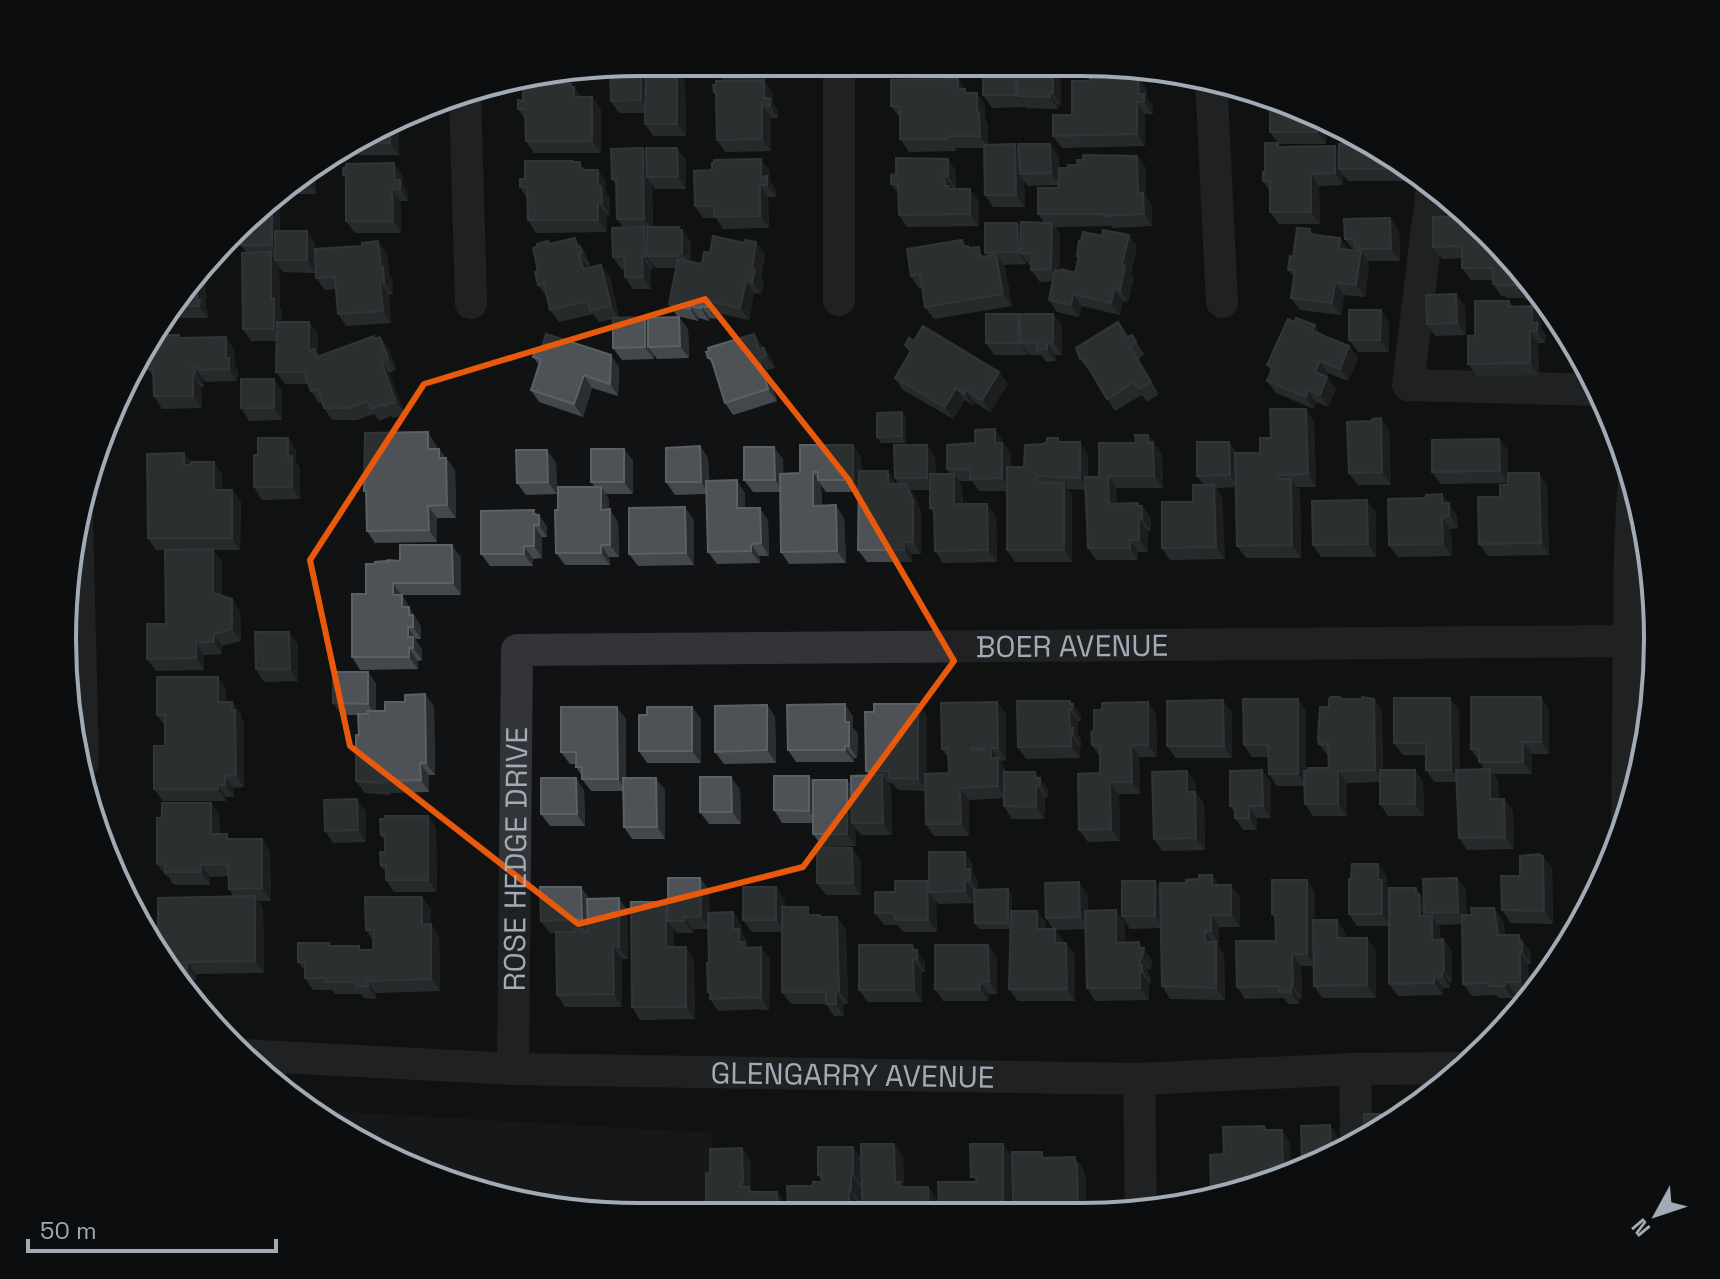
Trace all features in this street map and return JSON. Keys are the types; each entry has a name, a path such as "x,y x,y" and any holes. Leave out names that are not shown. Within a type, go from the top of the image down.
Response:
{"street":[{"path":"839,76 839,300"},
{"path":"1212,92 1222,302"},
{"path":"465,104 471,303"},
{"path":"1431,198 1408,385 1586,390"},
{"path":"1628,773 1631,523"},
{"path":"79,587 82,719"},
{"name":"BOER AVENUE","path":"517,650 1629,641"},
{"name":"ROSE HEDGE DRIVE","path":"513,1069 517,650"},
{"name":"GLENGARRY AVENUE","path":"260,1056 513,1069 1139,1079 1446,1068"},
{"path":"1355,1069 1356,1131"},
{"path":"1139,1079 1141,1199"}],"highlighted area":[{"path":"705,299 848,479 954,661 803,867 578,924 350,746 310,560 424,384"}],"shaded area":[{"path":"331,1111 712,1133 712,1203 603,1202 530,1192 458,1173 390,1145"}],"building":[{"path":"641,76 641,100 611,101 610,77"},
{"path":"646,76 677,76 677,124 645,124"},
{"path":"983,76 1015,76 1016,95 983,95"},
{"path":"1017,76 1053,76 1053,93 1050,97 1018,96"},
{"path":"1090,77 1138,79 1139,94 1144,94 1144,102 1137,102 1137,134 1053,136 1053,115 1072,115 1072,81 1090,81"},
{"path":"958,79 958,89 965,89 964,93 977,93 980,136 900,139 900,107 891,106 891,80"},
{"path":"764,80 764,98 770,98 770,106 762,105 762,139 717,140 716,92 713,85 716,81"},
{"path":"571,84 574,97 592,97 592,141 526,141 525,109 518,109 518,100 523,101 523,89"},
{"path":"1270,109 1317,128 1317,132 1270,132"},
{"path":"390,134 390,143 373,143"},
{"path":"1265,143 1278,143 1278,147 1335,146 1335,173 1311,174 1311,212 1270,212 1270,181 1263,181"},
{"path":"1015,144 1016,195 985,195 984,145"},
{"path":"1018,144 1050,144 1051,173 1020,174"},
{"path":"1339,144 1349,144 1391,169 1339,169"},
{"path":"643,148 644,219 617,219 616,179 612,179 611,149"},
{"path":"646,148 677,148 678,177 647,177"},
{"path":"1083,155 1137,156 1138,193 1143,193 1144,214 1038,214 1038,188 1058,188 1059,168 1078,165 1077,160 1083,160"},
{"path":"896,158 948,159 945,186 948,189 970,189 970,214 899,215 898,184 891,184 891,175 896,174"},
{"path":"761,159 761,177 767,176 767,185 760,185 760,216 714,217 714,206 695,206 694,171 712,170 714,160"},
{"path":"525,161 573,161 580,162 580,170 598,170 602,203 598,203 598,220 528,220 527,187 520,187 520,179 525,179"},
{"path":"394,163 395,180 400,180 400,189 392,189 393,221 346,221 346,175 343,175 343,168 346,164"},
{"path":"272,213 272,245 241,245 241,241"},
{"path":"1452,216 1521,288 1493,284 1493,268 1462,268 1462,246 1433,247 1433,217"},
{"path":"1390,218 1391,249 1358,249 1354,239 1345,239 1344,219"},
{"path":"1021,222 1052,223 1051,269 1031,270 1032,253 1020,253"},
{"path":"985,223 1017,223 1018,252 985,253"},
{"path":"644,227 643,277 625,277 624,256 613,257 612,228"},
{"path":"647,227 679,227 682,230 682,253 679,256 647,256"},
{"path":"1297,228 1310,229 1309,234 1340,238 1339,249 1361,251 1356,285 1335,283 1332,303 1291,298 1295,270 1288,270"},
{"path":"1103,230 1129,235 1120,290 1114,289 1111,303 1073,294 1071,305 1049,300 1055,270 1075,273 1083,232 1102,236"},
{"path":"275,231 307,231 307,260 275,260"},
{"path":"713,236 744,243 745,240 756,242 752,269 755,270 752,282 746,281 740,308 709,301 707,307 690,306 690,309 669,304 678,259 702,264 704,252 710,253"},
{"path":"575,238 582,253 579,254 583,269 601,265 611,306 590,310 587,301 550,310 544,283 538,285 533,248 548,241 549,244"},
{"path":"962,240 963,247 979,247 980,257 996,255 1003,294 925,307 920,274 911,276 907,249"},
{"path":"378,241 383,267 384,282 380,282 383,311 338,314 335,277 316,278 315,249 362,246 362,243"},
{"path":"271,252 274,329 243,329 242,253"},
{"path":"197,290 197,300 200,300 199,306 185,306"},
{"path":"1456,294 1457,323 1427,324 1426,295"},
{"path":"1475,301 1509,301 1509,307 1532,306 1532,323 1537,323 1537,331 1530,331 1530,363 1468,364 1468,336 1475,336"},
{"path":"1349,310 1381,310 1380,340 1349,340"},
{"path":"986,314 1018,314 1019,343 986,343"},
{"path":"1020,314 1053,314 1053,342 1047,343 1047,349 1037,350 1037,342 1020,343"},
{"path":"645,317 645,347 613,348 613,318"},
{"path":"679,317 680,346 648,347 648,318"},
{"path":"1296,318 1315,325 1312,331 1349,346 1340,369 1320,361 1315,372 1327,377 1320,395 1308,390 1306,397 1267,381 1273,367 1267,365 1288,319 1295,322"},
{"path":"277,322 309,322 309,351 314,349 317,357 374,336 375,339 380,337 388,358 381,361 396,402 371,409 367,401 348,408 324,408 318,389 311,391 304,372 276,372"},
{"path":"1118,322 1127,337 1132,335 1136,342 1130,347 1151,382 1139,389 1134,382 1107,399 1076,348"},
{"path":"923,326 999,372 982,400 956,388 945,407 895,378 911,351 905,345 909,338 914,341"},
{"path":"546,334 611,355 610,384 584,375 574,404 531,390 541,359 533,357 536,348 541,350"},
{"path":"754,334 759,349 764,348 766,356 759,358 768,389 725,403 711,358 706,352 708,348"},
{"path":"167,335 179,335 179,338 226,337 229,369 198,370 197,365 191,366 195,367 193,396 154,396 153,368 148,369 148,364 163,338 168,338"},
{"path":"241,379 274,379 274,408 241,408"},
{"path":"1270,409 1306,409 1308,474 1278,475 1278,479 1291,479 1292,545 1237,546 1235,453 1260,453 1260,438 1271,438"},
{"path":"902,412 902,436 877,437 877,413"},
{"path":"1381,418 1382,472 1349,473 1347,422"},
{"path":"995,429 995,443 1002,443 1002,478 970,479 970,469 947,469 947,445 975,443 975,430"},
{"path":"428,432 428,449 439,449 439,458 446,458 447,505 428,506 429,530 367,531 365,433"},
{"path":"1135,435 1148,435 1148,443 1153,442 1154,476 1108,476 1109,504 1138,503 1142,506 1139,540 1130,540 1130,548 1088,548 1085,477 1099,477 1099,443 1136,443"},
{"path":"258,438 288,438 288,456 292,456 292,487 254,487 254,455 258,455"},
{"path":"1047,438 1058,438 1058,442 1080,442 1080,478 1037,476 1037,483 1064,483 1064,550 1007,550 1007,467 1024,467 1025,445 1044,444"},
{"path":"1499,439 1500,471 1432,472 1432,440"},
{"path":"1197,442 1229,442 1230,475 1197,476"},
{"path":"800,445 853,445 853,480 818,480 818,472 813,472 813,506 836,505 837,551 781,552 780,474 800,473"},
{"path":"894,445 927,445 927,478 895,478"},
{"path":"700,446 701,482 666,482 666,448"},
{"path":"744,447 774,447 775,480 744,480"},
{"path":"591,449 624,449 624,482 591,482"},
{"path":"516,450 547,450 548,482 517,483"},
{"path":"184,453 184,465 214,462 214,490 232,490 232,538 148,538 147,454"},
{"path":"859,471 888,471 888,484 906,484 913,500 913,542 904,542 904,550 858,550"},
{"path":"1508,473 1539,473 1541,543 1479,544 1478,497 1500,497 1500,485 1508,485"},
{"path":"930,474 954,474 954,504 987,504 988,550 935,551"},
{"path":"737,480 737,508 760,508 761,543 751,544 751,551 708,552 706,481"},
{"path":"1193,485 1214,485 1216,547 1162,548 1162,502 1193,502"},
{"path":"558,487 601,487 601,510 610,509 610,545 601,545 601,553 556,553"},
{"path":"1442,494 1442,503 1449,503 1449,516 1442,517 1443,544 1389,545 1388,499 1426,498 1426,495"},
{"path":"1367,500 1368,544 1313,545 1312,501"},
{"path":"685,507 686,553 629,554 629,508"},
{"path":"534,510 533,514 539,515 539,525 534,525 534,546 524,546 524,554 481,554 481,511"},
{"path":"400,545 452,545 453,583 393,583 393,595 402,595 402,607 409,607 409,615 413,615 413,627 408,627 408,637 413,637 409,657 352,657 352,594 366,594 366,564 400,561"},
{"path":"213,549 213,593 232,599 232,629 214,634 214,642 196,642 196,658 147,659 147,624 166,624 165,550"},
{"path":"255,632 289,632 290,669 256,669"},
{"path":"333,672 368,672 368,704 333,703"},
{"path":"157,677 218,677 218,702 232,702 232,710 235,710 236,775 225,776 225,785 218,785 218,789 154,789 154,746 165,746 165,715 157,715"},
{"path":"425,694 426,763 420,763 421,780 356,781 358,714 385,711 385,702 405,702 405,695"},
{"path":"1331,697 1374,699 1375,770 1338,771 1338,804 1305,804 1304,771 1308,768 1329,770 1328,744 1319,744 1318,739 1320,707 1329,707"},
{"path":"1471,697 1541,697 1541,742 1523,742 1523,762 1479,762 1479,749 1471,749"},
{"path":"1394,698 1450,698 1451,770 1426,770 1426,743 1394,743"},
{"path":"1243,699 1298,699 1298,774 1269,774 1268,745 1244,745"},
{"path":"1223,700 1224,746 1167,746 1167,701"},
{"path":"1017,701 1070,701 1073,704 1069,709 1070,728 1073,728 1071,746 1018,747"},
{"path":"997,702 998,748 991,748 991,758 998,758 998,786 960,788 961,824 926,824 925,774 949,773 948,748 942,749 941,703"},
{"path":"1148,702 1148,745 1131,745 1132,782 1110,782 1111,829 1079,830 1078,774 1100,773 1100,746 1092,745 1094,710 1102,710 1102,703"},
{"path":"845,704 849,746 845,746 845,750 788,750 787,705"},
{"path":"874,704 918,704 918,779 889,778 889,771 866,771 865,712 874,712"},
{"path":"767,705 767,750 715,752 715,706"},
{"path":"561,707 617,707 618,779 582,779 582,767 576,767 576,752 561,752"},
{"path":"647,707 692,707 692,751 639,751 639,715 647,715"},
{"path":"1490,769 1490,799 1504,799 1505,837 1459,838 1456,770"},
{"path":"1262,770 1263,806 1249,806 1249,818 1235,818 1235,806 1230,806 1230,771"},
{"path":"1380,770 1415,770 1415,804 1380,804"},
{"path":"1187,771 1187,792 1195,792 1196,838 1154,839 1152,772"},
{"path":"1004,772 1035,772 1035,778 1040,778 1040,785 1036,785 1036,807 1004,806"},
{"path":"882,775 883,823 852,823 851,776"},
{"path":"774,776 809,776 809,811 774,810"},
{"path":"700,777 731,777 732,812 700,812"},
{"path":"541,778 576,778 577,814 541,814"},
{"path":"623,778 656,778 657,827 624,827"},
{"path":"813,780 847,780 847,834 813,834"},
{"path":"357,799 358,830 325,831 324,800"},
{"path":"162,803 211,803 211,834 227,834 227,839 262,839 262,888 229,889 228,864 201,865 201,872 165,872 165,864 157,864 157,818 162,818"},
{"path":"385,816 428,816 428,880 386,880 386,865 381,866 380,852 385,852 385,835 381,835 380,819 385,819"},
{"path":"817,847 852,848 853,883 817,883"},
{"path":"929,852 965,852 965,869 970,869 970,880 965,880 965,891 929,892"},
{"path":"1520,856 1543,856 1544,911 1502,910 1501,876 1520,876"},
{"path":"1352,864 1378,864 1378,880 1382,880 1382,914 1349,914"},
{"path":"1199,875 1212,875 1212,885 1231,885 1231,915 1211,915 1211,931 1205,931 1205,942 1216,942 1216,988 1162,986 1160,883 1186,883 1186,880 1199,879"},
{"path":"668,878 700,878 701,916 668,921"},
{"path":"1457,878 1458,912 1424,913 1423,879"},
{"path":"1272,880 1307,880 1307,954 1292,954 1291,992 1279,992 1279,986 1237,987 1236,941 1276,941"},
{"path":"895,881 927,881 928,920 895,920 894,913 875,913 875,892 895,892"},
{"path":"1122,881 1155,881 1155,916 1122,916"},
{"path":"1079,882 1080,917 1046,918 1045,883"},
{"path":"540,887 581,887 582,919 541,921"},
{"path":"743,887 776,887 776,920 743,920"},
{"path":"1389,888 1416,888 1420,916 1432,916 1432,940 1443,939 1444,970 1442,976 1435,976 1434,983 1389,984"},
{"path":"1008,889 1008,923 975,923 974,890"},
{"path":"255,896 255,961 187,962 187,968 182,968 158,932 158,898"},
{"path":"365,897 422,897 422,925 431,924 431,979 367,981 368,986 356,986 356,982 305,978 305,962 298,962 298,943 329,943 329,946 359,946 359,950 373,950 374,930 366,930"},
{"path":"619,898 619,947 613,946 614,994 557,995 556,932 583,929 583,932 588,932 587,899"},
{"path":"631,902 666,902 666,947 686,947 686,1007 632,1007"},
{"path":"782,907 808,907 808,915 837,917 839,991 836,992 836,1004 826,1004 826,992 782,992"},
{"path":"1471,908 1494,908 1498,935 1519,935 1522,942 1520,982 1507,982 1504,986 1463,984 1462,915 1472,915"},
{"path":"1116,910 1116,943 1139,942 1139,948 1144,948 1140,957 1140,988 1087,988 1085,911"},
{"path":"1011,911 1037,911 1037,929 1055,929 1055,943 1066,943 1067,989 1009,989"},
{"path":"733,912 733,929 739,929 739,942 744,942 744,948 761,947 761,998 710,999 708,913"},
{"path":"1313,920 1337,920 1337,938 1367,938 1367,985 1314,986"},
{"path":"859,945 912,945 913,950 917,950 917,959 913,959 914,990 859,990"},
{"path":"935,945 988,945 989,981 980,982 980,989 935,989"},
{"path":"1364,1114 1384,1114 1365,1126"},
{"path":"1330,1125 1331,1145 1302,1157 1301,1126"},
{"path":"1264,1126 1265,1130 1282,1130 1283,1165 1211,1187 1210,1155 1224,1154 1223,1127"},
{"path":"861,1144 894,1144 895,1182 900,1182 900,1187 928,1187 929,1203 862,1203"},
{"path":"970,1144 1003,1144 1003,1203 939,1203 938,1182 976,1182 976,1177 971,1177"},
{"path":"818,1147 853,1147 849,1203 788,1203 787,1186 812,1186 813,1182 822,1182 822,1175 818,1175"},
{"path":"742,1148 743,1182 740,1182 740,1187 749,1187 749,1192 777,1192 777,1203 706,1203 710,1149"},
{"path":"1012,1152 1042,1152 1042,1158 1075,1157 1078,1203 1013,1203"}]}
